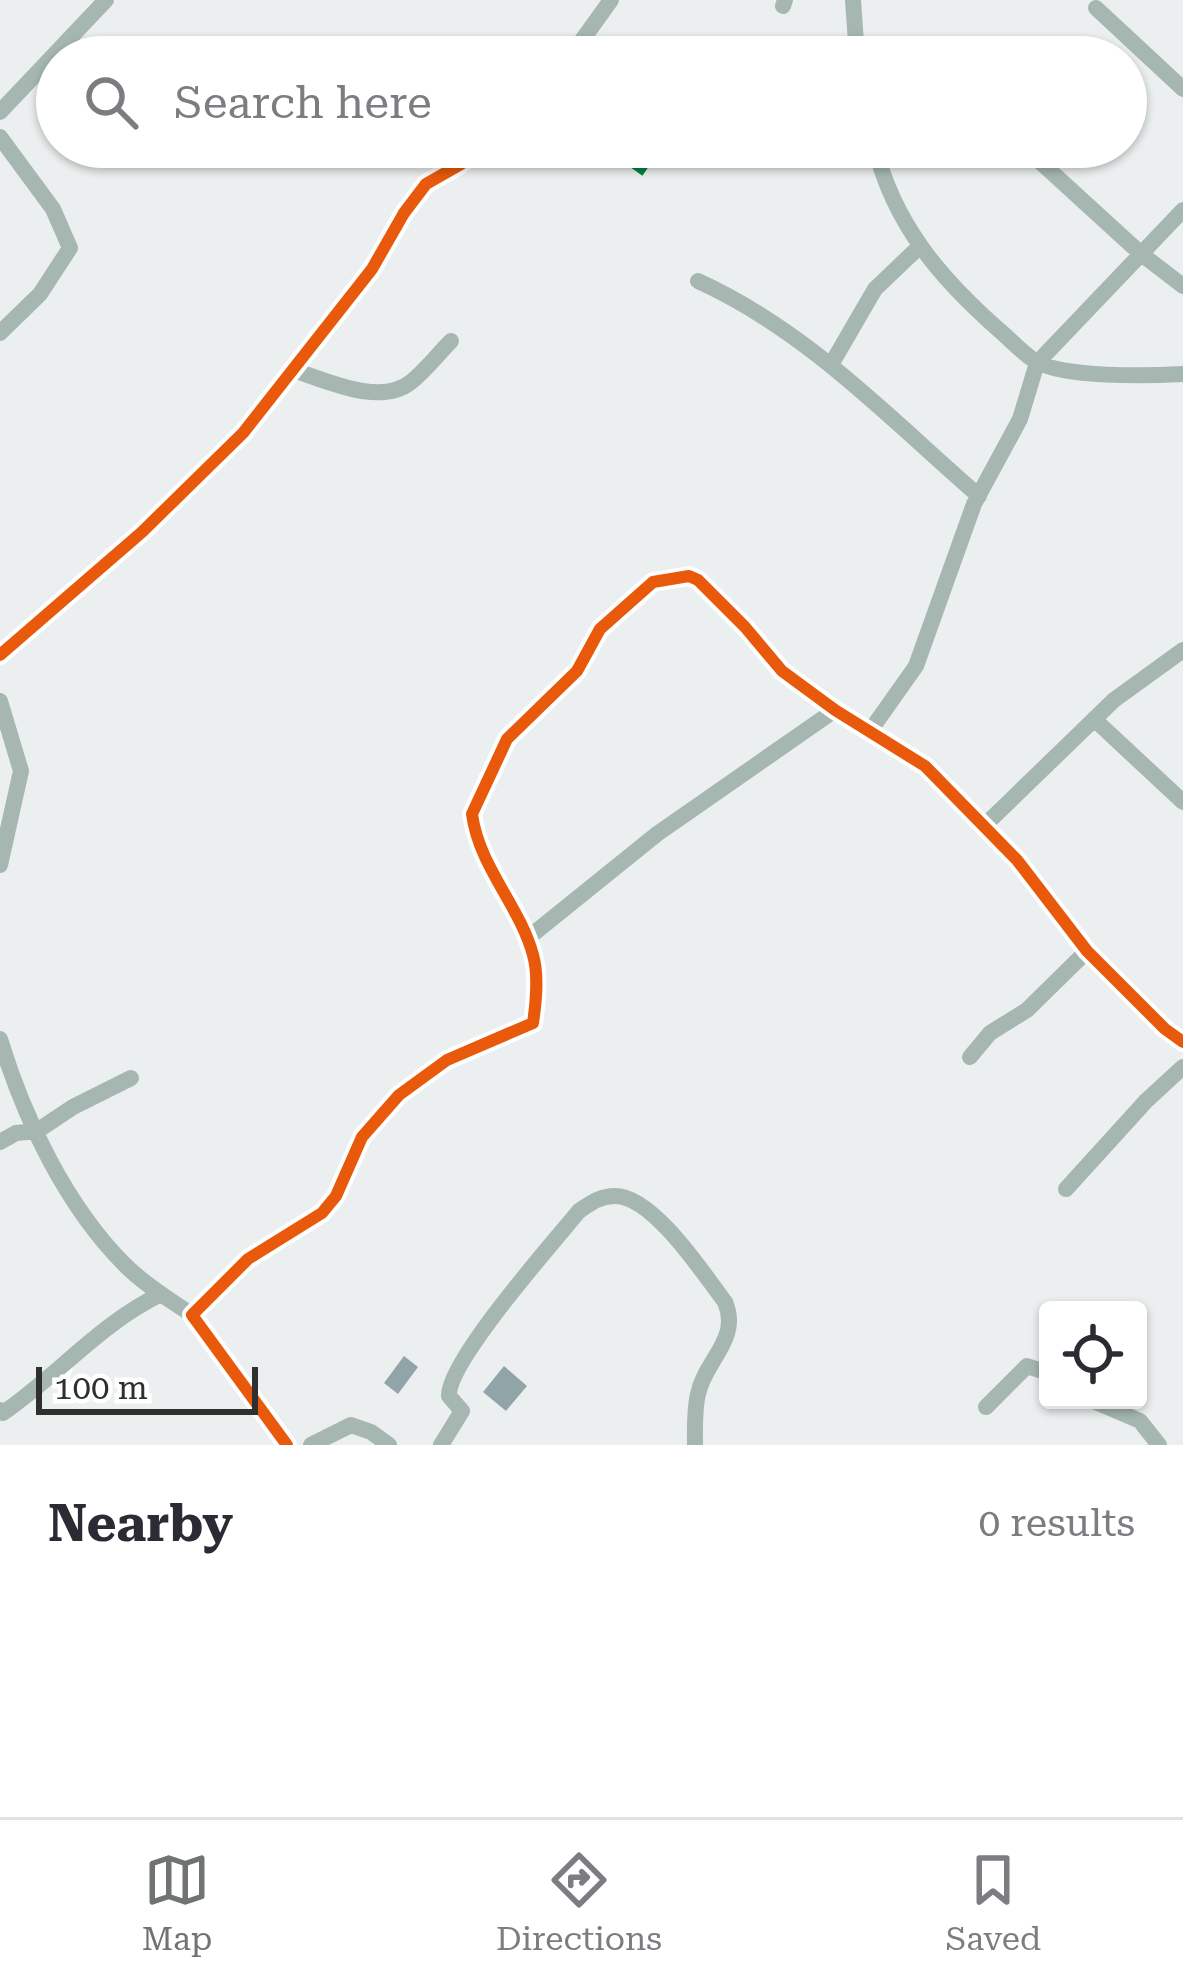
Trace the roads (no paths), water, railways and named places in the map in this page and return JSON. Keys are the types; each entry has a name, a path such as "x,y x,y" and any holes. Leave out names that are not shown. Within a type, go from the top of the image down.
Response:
{"street":[{"path":"72,36 106,0"},
{"path":"585,36 611,0"},
{"path":"853,0 856,36"},
{"path":"1096,8 1126,36"},
{"path":"1147,55 1183,89"},
{"path":"0,112 36,74"},
{"path":"0,137 53,209 70,248 40,294 0,333"},
{"path":"0,655 142,532 243,433 372,269 426,184 454,168"},
{"path":"882,168 896,208 919,248 981,314 1037,363 1091,373 1183,374"},
{"path":"1047,168 1183,286"},
{"path":"870,731 916,666 980,496 1021,419 1037,363 1183,210"},
{"path":"832,363 875,289 919,248"},
{"path":"698,281 741,300 832,363 980,496"},
{"path":"292,370 351,388 394,391 409,384 451,341"},
{"path":"192,1315 248,1259 322,1214 336,1196 362,1137 410,1086 447,1060 533,1023 536,962 492,874 472,814 507,739 577,671 600,629 653,582 671,576 698,580 782,671 925,766 1017,860 1087,951 1183,1042"},
{"path":"985,825 1114,700 1183,650"},
{"path":"0,701 21,771 0,866"},
{"path":"528,938 657,834 835,710"},
{"path":"1094,719 1183,802"},
{"path":"970,1058 990,1033 1027,1010 1087,951"},
{"path":"0,1039 37,1131 94,1226 122,1262 192,1315 287,1445"},
{"path":"1066,1189 1183,1066"},
{"path":"0,1142 16,1133 37,1131 131,1078"},
{"path":"441,1445 462,1411 449,1396 449,1384 476,1340 579,1211 598,1199 619,1196 634,1201 672,1234 730,1314 728,1336 698,1395 695,1445"},
{"path":"1,1412 112,1322 161,1294"},
{"path":"986,1407 1027,1366 1039,1370"},
{"path":"1111,1409 1140,1421 1159,1445"},
{"path":"311,1445 351,1425 389,1445"}]}
